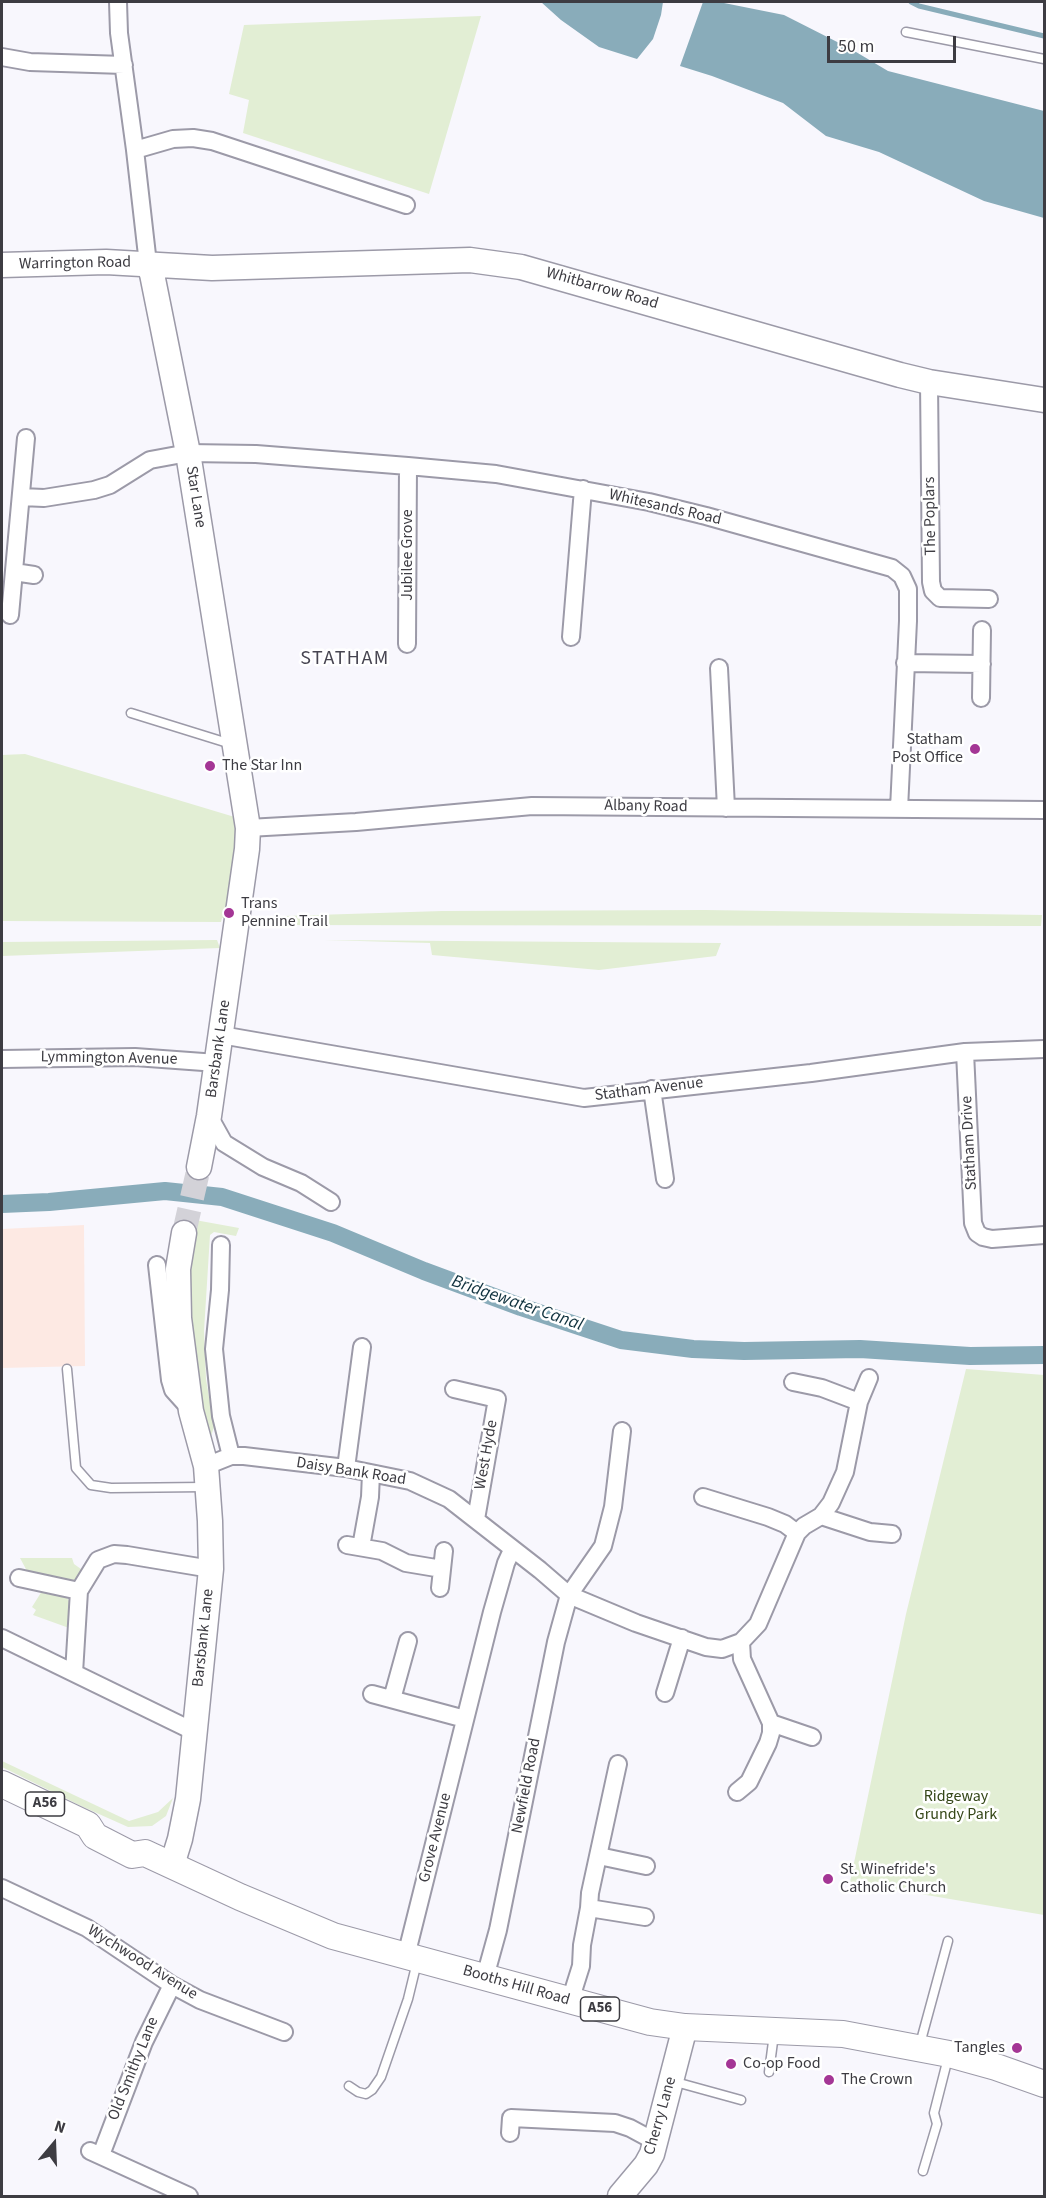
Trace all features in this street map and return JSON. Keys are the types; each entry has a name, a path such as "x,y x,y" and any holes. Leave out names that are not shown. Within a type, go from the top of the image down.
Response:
{"main road":[{"name":"Booths Hill Road","path":"2,1784 88,1825 101,1824 137,1840 145,1853 240,1897 333,1936 650,2022 685,2027 843,2034 949,2054 1044,2084"}],"street":[{"name":"Star Lane","path":"118,2 119,33 148,264 152,274 188,453 248,828 236,931"},
{"path":"2,57 30,62 124,65"},
{"path":"135,150 173,139 193,138 212,141 406,205"},
{"name":"Whitbarrow Road","path":"148,264 212,268 470,260 521,267 929,382 1044,400"},
{"name":"Warrington Road","path":"2,265 106,262 148,264"},
{"name":"The Poplars","path":"929,382 931,582 933,591 940,598 989,599"},
{"path":"10,615 26,438"},
{"name":"Whitesands Road","path":"21,496 44,498 94,490 110,485 150,460 188,453 256,454 408,466 496,474 583,489 706,516 892,568 902,576 908,589 899,809"},
{"name":"Jubilee Grove","path":"407,644 408,466"},
{"path":"571,637 583,489"},
{"path":"14,572 34,575"},
{"path":"981,698 982,630"},
{"path":"905,663 982,664"},
{"path":"719,668 726,808"},
{"name":"Albany Road","path":"248,828 356,822 532,806 1044,810"},
{"name":"Barsbank Lane","path":"199,1167 209,1116 236,931"},
{"name":"Statham Avenue","path":"221,1035 584,1098 811,1073 965,1052 1044,1049"},
{"name":"Statham Drive","path":"965,1052 973,1235 992,1239 1044,1235"},
{"name":"Lymmington Avenue","path":"2,1059 135,1057 217,1064"},
{"path":"652,1089 665,1179"},
{"path":"209,1116 224,1143 263,1167 301,1183 331,1202"},
{"name":"Barsbank Lane","path":"172,1865 186,1813 211,1569 207,1476 191,1411 179,1318 178,1269 183,1233"},
{"path":"221,1245 220,1290 214,1349 221,1416 231,1456"},
{"name":"Barsbank Lane","path":"157,1265 170,1380 173,1390 191,1411"},
{"path":"346,1468 362,1347"},
{"path":"737,1792 749,1782 759,1764 768,1743 771,1723 742,1659 741,1642 763,1616 797,1533 821,1516 831,1503 845,1472 859,1401 869,1378"},
{"path":"793,1382 822,1388 859,1401"},
{"name":"West Hyde","path":"454,1389 497,1399 476,1519"},
{"name":"Newfield Road","path":"485,1977 498,1930 556,1642 569,1595 603,1546 613,1507 622,1431"},
{"name":"Daisy Bank Road","path":"207,1476 231,1456 346,1468 410,1481 449,1499 569,1595 636,1623 706,1647 722,1649 741,1642"},
{"path":"371,1473 370,1497 354,1546 382,1551 406,1563 442,1569"},
{"path":"703,1497 768,1516 797,1533"},
{"path":"821,1516 870,1532 892,1534"},
{"name":"Grove Avenue","path":"412,1958 465,1719 492,1612 512,1550"},
{"path":"440,1588 444,1551"},
{"path":"74,1672 79,1592 98,1560 114,1554 211,1569"},
{"path":"19,1578 79,1592"},
{"path":"2,1638 195,1732"},
{"path":"665,1693 682,1638"},
{"path":"392,1699 408,1641"},
{"path":"372,1694 465,1719"},
{"path":"771,1723 812,1737"},
{"path":"570,2001 581,1966 590,1893 618,1764"},
{"path":"599,1856 646,1866"},
{"name":"Wychwood Avenue","path":"2,1888 87,1928 172,1985 200,2000 284,2032"},
{"path":"589,1908 645,1917"},
{"name":"Old Smithy Lane","path":"172,1985 144,2042 96,2153 189,2196"},
{"name":"Cherry Lane","path":"620,2196 646,2165 656,2142 685,2027"},
{"path":"510,2133 511,2118 615,2123 656,2142"}],"lane":[{"path":"906,32 1044,59"},
{"path":"131,713 236,745"},
{"path":"67,1369 76,1468 91,1485 119,1488 207,1476"},
{"path":"919,2048 948,1941"},
{"path":"349,2086 366,2094 372,2090 381,2077 408,1999 412,1958"},
{"path":"769,2072 774,2031"},
{"path":"923,2171 937,2124 934,2113 949,2054"},
{"path":"671,2081 741,2100"}],"shaded area":[{"path":"84,1225 85,1366 2,1368 2,1229"}],"green space":[{"path":"481,16 429,194 243,133 249,100 229,94 244,25"},
{"path":"25,754 238,818 230,918 222,918 221,922 2,921 2,755"},
{"path":"705,910 1042,915 1041,926 253,925 253,917 442,911"},
{"path":"217,940 220,948 2,956 2,942"},
{"path":"324,940 721,943 716,956 599,970 432,955 430,943"},
{"path":"195,1220 239,1228 236,1236 214,1232 210,1235 204,1331 206,1379 214,1427 211,1436 208,1436 194,1366 189,1288"},
{"name":"Ridgeway Grundy Park","path":"966,1369 1044,1375 1044,1915 850,1882 906,1614"},
{"path":"20,1558 72,1558 74,1564 81,1569 82,1575 76,1583 27,1571"},
{"path":"42,1591 67,1598 72,1605 69,1628 33,1615 36,1610 32,1607"},
{"path":"2,1761 129,1821 158,1812 173,1798 166,1816 152,1826 128,1827 2,1767"}],"water":[{"path":"541,2 663,2 653,39 637,59 599,47 561,20"},
{"path":"703,2 719,2 784,15 851,49 888,71 1044,111 1044,218 984,201 879,152 826,136 783,103 680,66"}],"waterway":[{"path":"911,2 919,6 1044,36"},
{"name":"Bridgewater Canal","path":"2,1204 165,1191 222,1197 333,1233 424,1271 521,1307 621,1340 693,1349 744,1351 860,1349 970,1356 1044,1355"}],"tunnel":[{"path":"184,1233 199,1167"}],"place":[{"name":"Statham Post Office","path":"975,749"},
{"name":"The Star Inn","path":"210,766"},
{"name":"Trans Pennine Trail","path":"229,913"},
{"name":"St. Winefride's Catholic Church","path":"828,1879"},
{"name":"Tangles","path":"1017,2048"},
{"name":"Co-op Food","path":"731,2064"},
{"name":"The Crown","path":"829,2080"}],"district":[{"name":"STATHAM","path":"345,660"}]}
